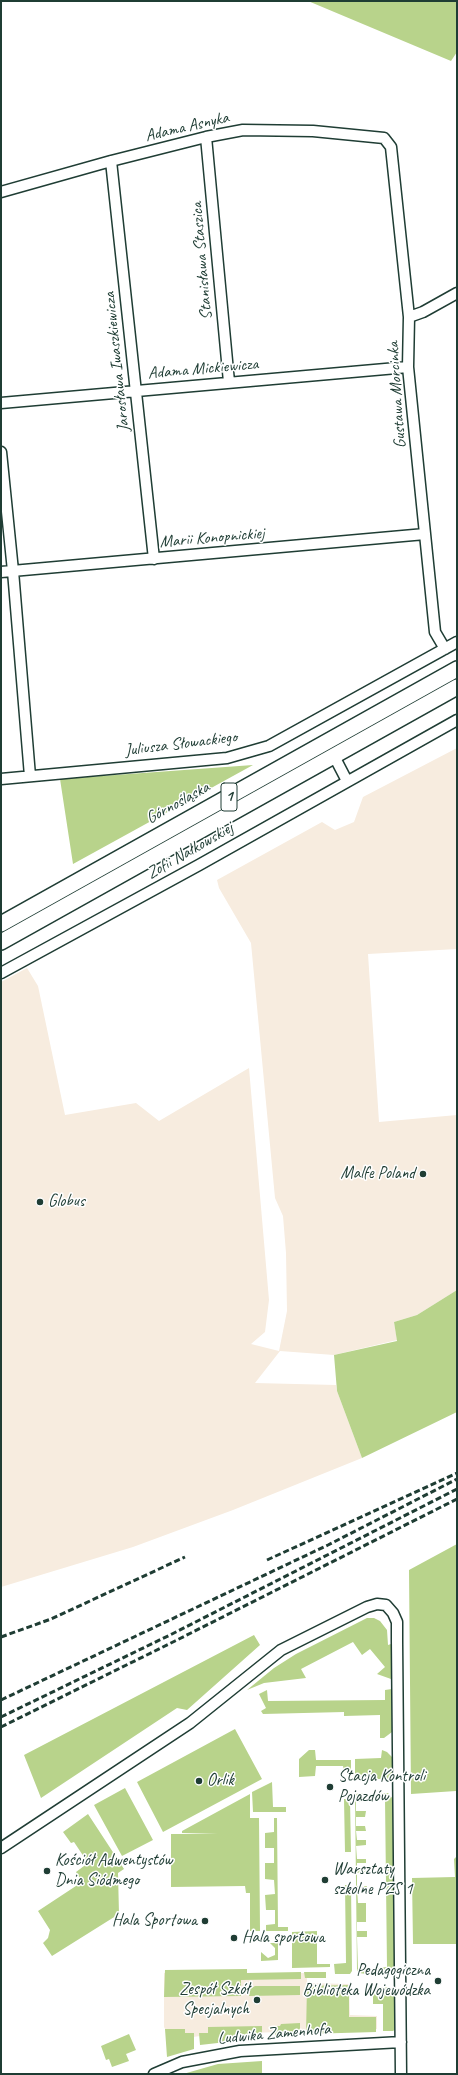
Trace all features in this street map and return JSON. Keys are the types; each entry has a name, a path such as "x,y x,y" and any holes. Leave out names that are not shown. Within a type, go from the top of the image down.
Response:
{"main road":[{"name":"Górnośląska","path":"1,924 457,669"},
{"name":"Górnośląska","path":"1,942 457,686"}],"street":[{"name":"Adama Asnyka","path":"1,192 111,161 243,130 277,130 384,138"},
{"name":"Stanisława Staszica","path":"206,138 229,382"},
{"name":"Gustawa Morcinka","path":"384,138 391,147 409,317 408,367 435,632 445,649"},
{"name":"Jarosława Iwaszkiewicza","path":"111,161 154,559"},
{"path":"409,317 423,312 457,293"},
{"name":"Adama Mickiewicza","path":"1,403 408,367"},
{"path":"1,452 13,571 30,776"},
{"name":"Marii Konopnickiej","path":"1,572 425,534"},
{"name":"Juliusza Słowackiego","path":"1,779 234,756 269,746 457,642"},
{"name":"Zofii Nałkowskiej","path":"1,973 185,873 457,720"},
{"path":"334,756 347,781"},
{"path":"1,1848 190,1723 281,1650 367,1607 377,1604 386,1605 393,1613 397,1622 402,2074"},
{"name":"Ludwika Zamenhofa","path":"160,2073 182,2062 240,2051 401,2042"}],"shaded area":[{"path":"457,748 457,949 368,954 379,1122 457,1115 457,1290 417,1315 394,1322 397,1340 334,1355 280,1351 255,1383 336,1385 362,1458 233,1510 133,1547 1,1587 1,982 27,968 38,986 65,1115 136,1103 159,1121 249,1068 269,1300 265,1332 251,1344 279,1351 287,1311 286,1253 283,1216 275,1198 251,943 219,888 217,880 322,822 335,830 354,822 363,797"},
{"name":"Zespół Szkół Specjalnych","path":"164,1973 307,1973 307,1983 349,1984 350,2015 377,2016 377,2029 215,2034 171,2040 164,2027"}],"green space":[{"path":"308,1 457,1 457,52 451,61"},
{"path":"253,765 73,864 60,779"},
{"path":"457,1290 457,1412 362,1458 337,1391 334,1355 397,1341 394,1322 417,1315"},
{"path":"457,1544 457,1824 456,1791 411,1794 409,1570"},
{"path":"367,1618 374,1618 380,1621 387,1630 388,1645 391,1644 391,1679 377,1674 385,1667 370,1649 362,1655 353,1642 301,1669 306,1678 264,1683 247,1690 274,1668 296,1654"},
{"path":"254,1635 260,1645 187,1710 177,1708 41,1798 24,1755"},
{"path":"392,1689 392,1732 384,1738 380,1738 380,1715 344,1716 344,1712 263,1714 261,1711 266,1708 259,1694 267,1690 268,1701 385,1700 385,1690"},
{"name":"Orlik","path":"235,1729 262,1779 163,1832 137,1782"},
{"path":"309,1750 315,1750 316,1760 351,1760 351,1771 344,1771 343,1766 316,1766 315,1776 299,1777 299,1759"},
{"path":"382,1750 387,1752 393,1758 393,1772 391,1777 388,1779 358,1779 355,1777 355,1759 381,1758"},
{"path":"272,1782 273,1807 286,1807 286,1812 253,1812 252,1792"},
{"path":"125,1788 153,1840 122,1856 94,1805"},
{"path":"365,1793 365,1802 356,1802 356,1811 366,1811 365,1817 356,1817 356,1826 365,1826 366,1831 356,1831 357,1840 366,1840 366,1845 356,1846 357,1859 366,1859 366,1863 357,1863 357,1868 366,1867 366,1872 357,1873 357,1886 367,1886 367,1889 357,1889 358,1903 366,1903 366,1922 357,1922 357,1931 367,1931 367,1937 357,1937 358,1969 367,1969 367,1974 359,1973 357,1971 355,1794"},
{"path":"388,1793 393,1799 396,1967 392,1973 378,1973 378,1968 387,1967 385,1799 376,1799 378,1795"},
{"path":"250,1794 250,1818 259,1818 260,1931 250,1931 250,1893 246,1893 245,1886 171,1887 171,1834 218,1834 182,1833 182,1831"},
{"path":"344,1799 350,1799 351,1852 345,1852"},
{"path":"88,1814 124,1869 118,1873 119,1914 52,1956 43,1943 48,1938 50,1930 38,1911 82,1882 76,1872 88,1863 74,1842 71,1843 63,1832"},
{"path":"274,1818 277,1818 278,1927 288,1927 288,1931 266,1931 266,1925 275,1924 275,1910 266,1910 265,1895 275,1894 274,1880 265,1879 265,1863 274,1863 274,1848 265,1848 265,1833 274,1832"},
{"path":"457,1856 457,1944 413,1944 412,1878 455,1877 454,1859"},
{"path":"345,1885 351,1885 352,1971 350,1974 335,1974 334,1964 346,1963"},
{"path":"317,1931 317,1964 330,1964 330,1967 292,1968 292,1932"},
{"path":"270,1943 278,1943 278,1960 261,1961 261,1952 268,1958 275,1955 275,1948"},
{"path":"247,1969 247,1973 301,1972 301,1979 241,1980 241,1996 164,1997 165,1970"},
{"path":"304,1972 326,1972 326,1978 305,1978"},
{"path":"349,1985 349,2017 376,2017 376,2032 306,2034 307,1986"},
{"path":"255,1986 300,1986 300,1995 249,1996 250,1989"},
{"path":"373,1988 392,1988 395,1994 396,2029 393,2031 383,2031 383,2004 373,2004"},
{"path":"300,2023 300,2034 275,2036 275,2026 280,2026 281,2024"},
{"path":"262,2026 262,2038 200,2045 199,2033 208,2033 208,2027"},
{"path":"165,2029 185,2029 185,2033 194,2033 194,2049 167,2057"},
{"path":"129,2034 136,2050 126,2054 129,2061 112,2067 109,2059 106,2060 101,2046"},
{"path":"262,2061 262,2074 183,2074 218,2064"}],"railway":[{"path":"267,1560 457,1473"},
{"path":"1,1700 328,1545 457,1479"},
{"path":"1,1717 172,1634 457,1489"},
{"path":"1,1727 457,1499"},
{"path":"1,1637 51,1619 185,1557"}],"place":[{"name":"Malfe Poland","path":"423,1174"},
{"name":"Globus","path":"40,1202"},
{"name":"Orlik","path":"199,1781"},
{"name":"Stacja Kontroli Pojazdów","path":"330,1787"},
{"name":"Kościół Adwentystów Dnia Siódmego","path":"47,1871"},
{"name":"Warsztaty szkolne PZS 1","path":"325,1880"},
{"name":"Hala Sportowa","path":"205,1921"},
{"name":"Hala sportowa","path":"234,1938"},
{"name":"Pedagogiczna Biblioteka Wojewódzka","path":"438,1981"},
{"name":"Zespół Szkół Specjalnych","path":"257,2000"}]}
